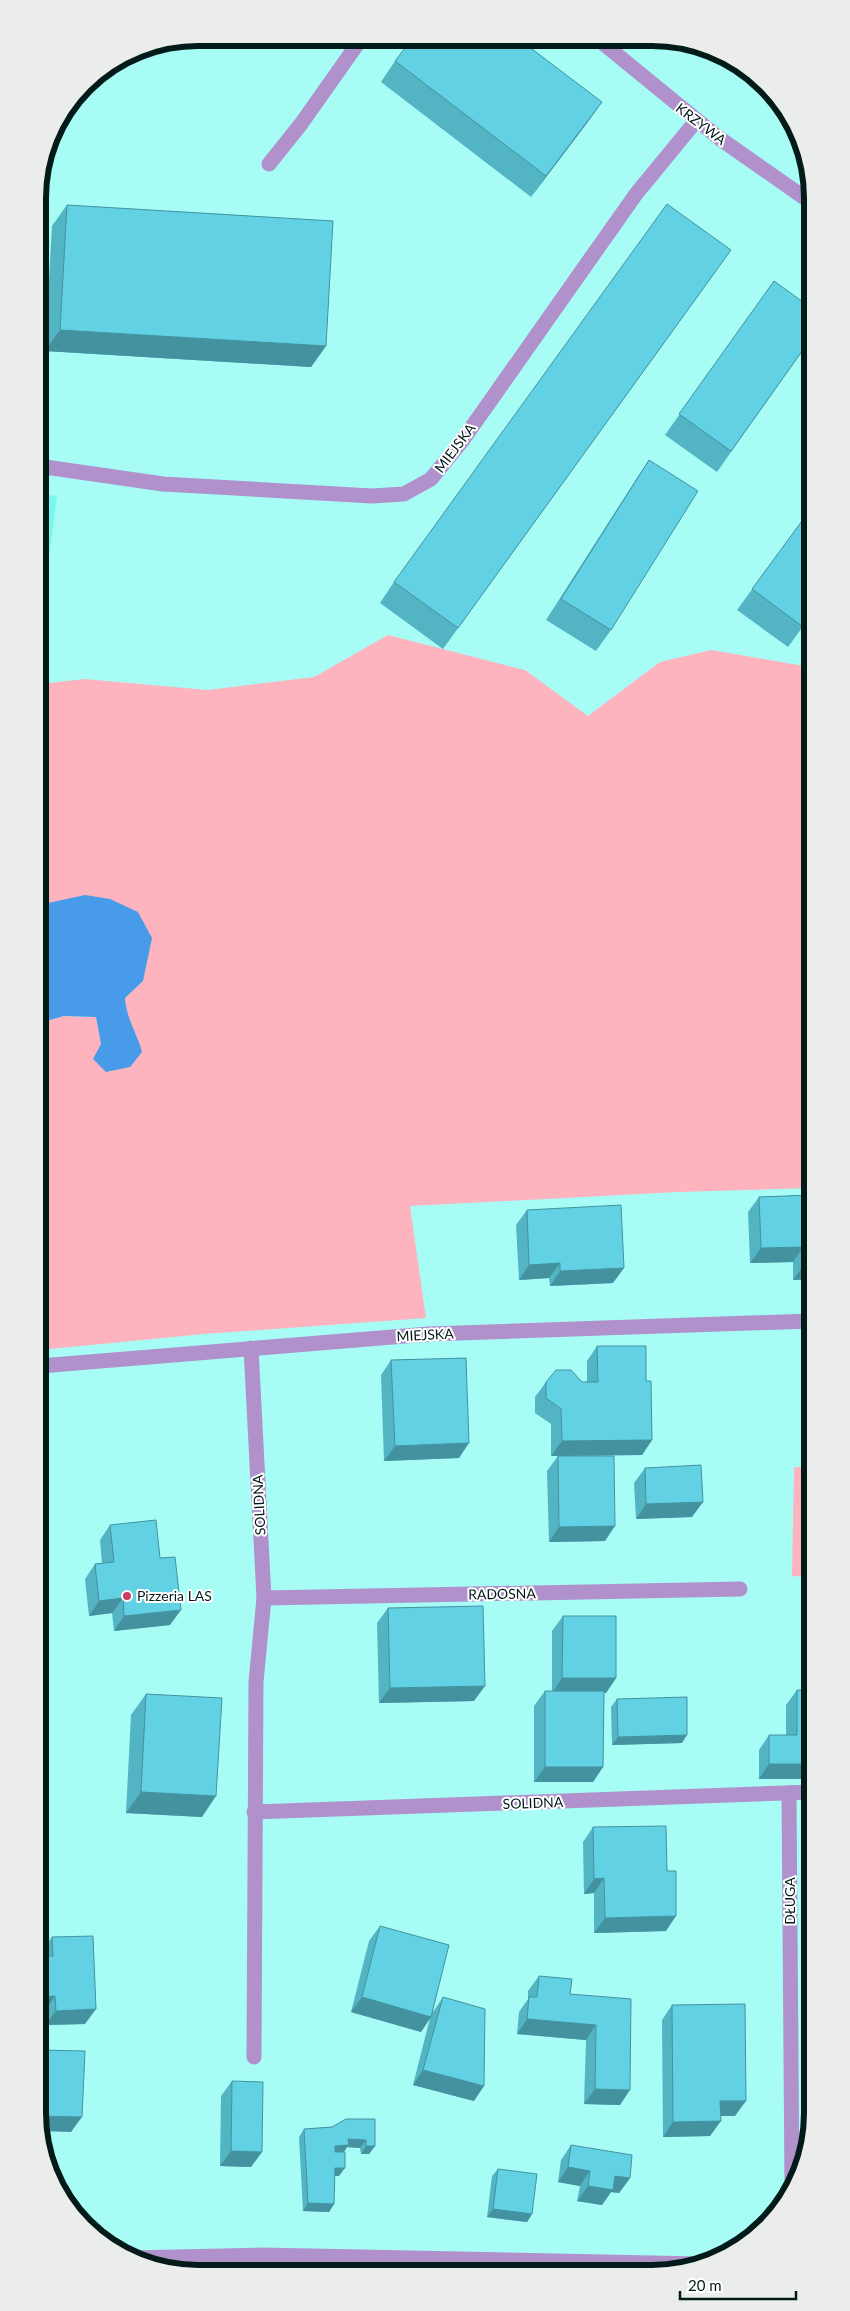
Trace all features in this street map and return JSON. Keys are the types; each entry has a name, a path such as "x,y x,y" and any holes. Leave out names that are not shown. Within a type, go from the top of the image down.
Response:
{"street":[{"name":"KRZYWA","path":"606,46 696,121 804,197"},
{"path":"269,164 302,124 356,47"},
{"name":"MIEJSKA","path":"47,467 172,485 372,496 404,494 431,479 462,440 636,194 696,121"},
{"name":"MIEJSKA","path":"46,1365 429,1334 803,1321"},
{"name":"SOLIDNA","path":"251,1348 264,1598 256,1682 254,2058"},
{"name":"RADOSNA","path":"264,1598 740,1589"},
{"name":"SOLIDNA","path":"254,1812 803,1792"},
{"name":"DŁUGA","path":"789,1793 792,2171"},
{"path":"151,2258 262,2255 669,2263"}],"shaded area":[{"path":"47,495 57,496 47,575"},
{"path":"388,635 525,670 588,716 660,662 711,650 804,666 803,1188 679,1192 410,1206 426,1318 204,1334 46,1349 47,1021 64,1016 96,1017 101,1044 137,1036 127,1017 125,998 143,981 50,904 47,904 47,683 85,679 208,690 314,677"},
{"path":"85,895 110,899 138,912 152,938 143,981 125,998 128,1013 142,1052 130,1067 106,1072 93,1059 101,1044 96,1017 64,1016 47,1021 47,903"},
{"path":"794,1467 803,1467 803,1577 792,1576"}],"building":[{"path":"528,46 602,102 546,176 395,61 406,47"},
{"path":"667,204 731,250 458,628 394,582"},
{"path":"67,205 333,221 326,346 60,330"},
{"path":"774,281 804,303 804,349 731,451 679,414"},
{"path":"649,460 698,491 611,630 561,599"},
{"path":"804,518 804,624 802,626 752,589"},
{"path":"803,1195 803,1255 803,1247 761,1248 759,1197"},
{"path":"621,1205 624,1268 560,1271 560,1263 529,1265 527,1210"},
{"path":"597,1346 646,1346 646,1381 651,1381 652,1440 562,1441 561,1409 546,1398 546,1382 556,1370 571,1370 582,1382 598,1382"},
{"path":"466,1358 469,1443 395,1446 391,1360"},
{"path":"558,1456 614,1456 615,1526 559,1527"},
{"path":"701,1465 703,1502 646,1504 645,1468"},
{"name":"Pizzeria LAS","path":"156,1520 160,1558 175,1557 181,1610 124,1616 123,1598 99,1601 95,1564 114,1562 110,1525"},
{"path":"483,1606 485,1686 390,1688 388,1608"},
{"path":"563,1616 616,1616 616,1678 562,1678"},
{"path":"797,1690 803,1690 803,1764 769,1764 769,1735 797,1735"},
{"path":"545,1691 604,1691 603,1767 545,1767"},
{"path":"146,1694 222,1698 216,1796 141,1792"},
{"path":"687,1697 687,1735 618,1737 617,1699"},
{"path":"666,1826 667,1871 676,1871 676,1916 605,1918 604,1878 594,1879 593,1827"},
{"path":"380,1926 449,1945 431,2017 362,1997"},
{"path":"93,1936 96,2009 56,2011 55,1996 46,1997 46,1956 53,1956 52,1937"},
{"path":"539,1976 572,1979 570,1994 631,1999 630,2090 595,2089 596,2025 527,2019 529,1997 537,1997"},
{"path":"443,1997 485,2009 484,2086 423,2070"},
{"path":"745,2004 746,2101 720,2101 721,2121 673,2122 672,2005"},
{"path":"46,2050 85,2051 82,2117 46,2116"},
{"path":"232,2081 263,2082 262,2152 231,2151"},
{"path":"346,2119 375,2119 375,2146 366,2146 366,2140 348,2139 349,2145 335,2146 335,2152 345,2152 345,2168 335,2168 334,2204 308,2203 304,2129 332,2127"},
{"path":"571,2145 632,2155 630,2178 615,2176 613,2190 588,2186 590,2171 568,2167"},
{"path":"498,2169 537,2174 532,2214 493,2209"}],"place":[{"name":"Pizzeria LAS","path":"127,1596"}]}
